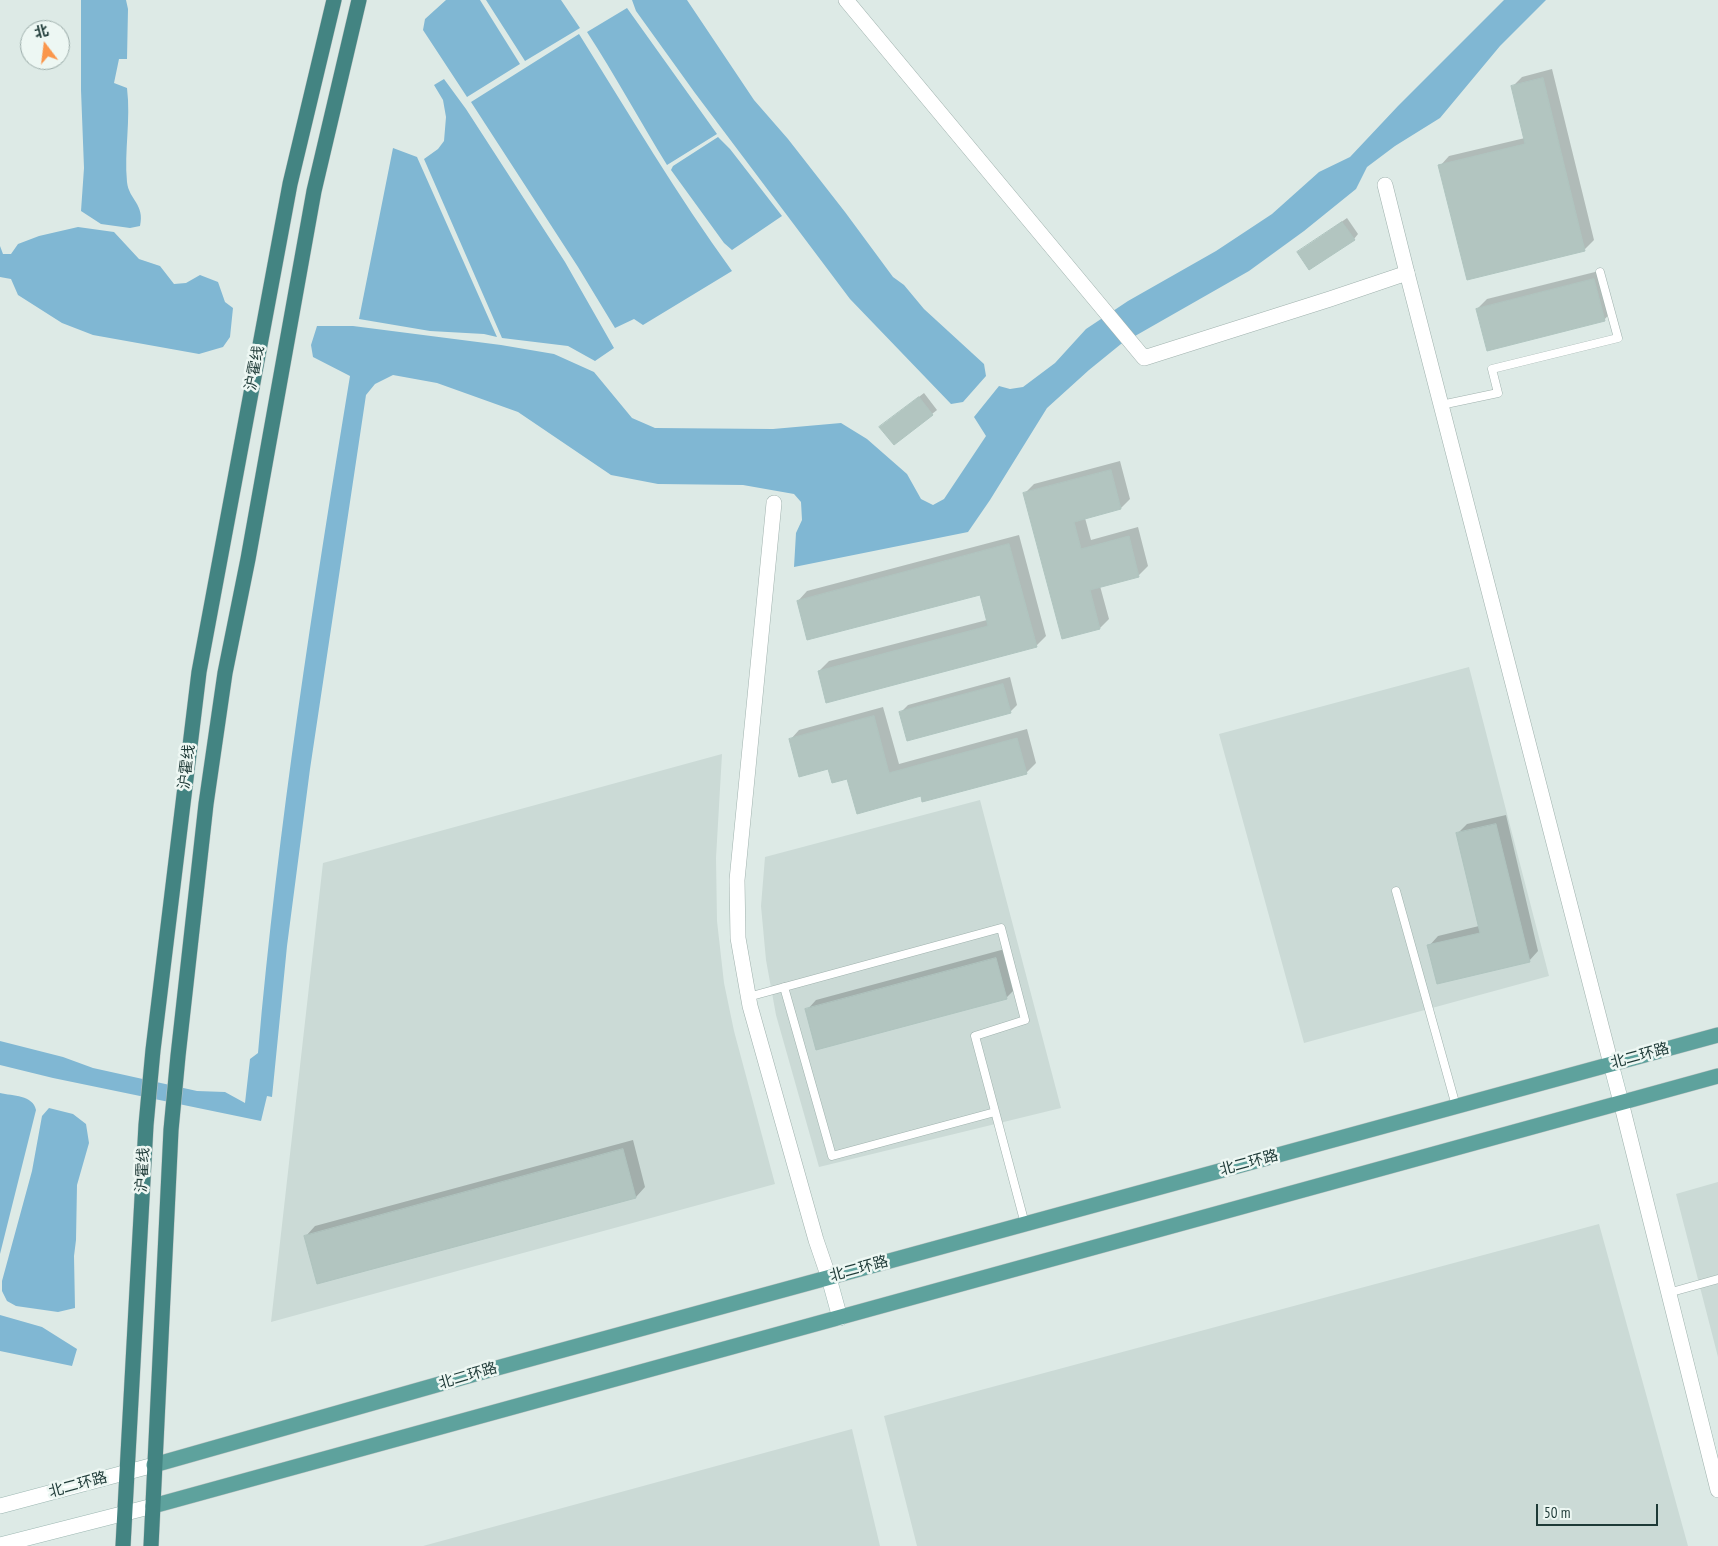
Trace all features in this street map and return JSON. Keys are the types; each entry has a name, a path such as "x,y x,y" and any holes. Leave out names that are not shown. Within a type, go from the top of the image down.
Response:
{"highway":[{"name":"沪霍线","path":"123,1546 146,1125 153,1050 199,672 290,184 334,0"},
{"name":"沪霍线","path":"151,1546 172,1130 179,1047 207,795 225,673 248,559 314,191 360,0"}],"main road":[{"name":"北二环路","path":"154,1465 475,1374 1718,1035"},
{"path":"153,1506 1718,1076"}],"street":[{"path":"846,0 1144,358 1407,273"},
{"path":"1385,185 1621,1102 1668,1293 1714,1453 1718,1490"},
{"path":"774,503 738,880 738,938 748,997 816,1240 840,1318"},
{"name":"北二环路","path":"0,1506 154,1465"},
{"path":"0,1545 153,1506"}],"lane":[{"path":"1441,405 1498,393 1492,369 1618,338 1600,272"},
{"path":"1396,891 1456,1106"},
{"path":"748,997 1001,928 1025,1020 976,1036 1025,1224"},
{"path":"784,987 832,1156 996,1112"},
{"path":"1668,1293 1718,1279"}],"shaded area":[{"path":"1469,667 1549,976 1304,1043 1219,734"},
{"path":"722,754 716,858 717,921 724,983 734,1031 775,1184 271,1322 323,863"},
{"path":"980,800 1061,1108 819,1167 776,1015 766,960 761,906 765,857"},
{"path":"1718,1182 1718,1357 1676,1194"},
{"path":"1599,1224 1688,1546 917,1546 884,1416"},
{"path":"852,1429 880,1546 423,1546"}],"water":[{"path":"81,0 126,0 128,9 127,59 119,59 114,83 127,88 127,182 128,188 139,207 140,226 130,228 101,224 81,211 84,168 81,90"},
{"path":"446,0 480,0 520,64 467,97 423,30 425,19"},
{"path":"486,0 561,0 580,28 525,61"},
{"path":"632,0 687,0 754,100 788,139 893,277 904,285 924,309 984,364 986,376 963,402 951,404 850,299 695,93 636,11"},
{"path":"1504,0 1546,0 1500,46 1440,118 1395,146 1367,167 1356,189 1304,231 1249,271 1121,344 1047,408 968,532 794,567 796,533 802,520 801,502 794,494 743,485 658,484 611,475 518,412 437,383 393,375 375,384 366,395 310,769 287,946 272,1097 267,1096 261,1121 53,1078 0,1065 0,1041 63,1057 93,1068 197,1091 225,1092 245,1103 250,1059 258,1053 286,798 350,376 313,357 311,345 317,326 353,326 501,345 554,354 594,372 632,418 655,428 773,429 841,423 867,439 907,474 921,499 933,505 944,499 986,436 974,417 999,386 1010,389 1023,387 1055,363 1086,329 1128,301 1216,251 1272,214 1319,172 1350,157"},
{"path":"627,8 717,134 667,165 587,32"},
{"path":"579,34 673,184 732,271 643,325 634,319 615,328 578,267 471,102"},
{"path":"444,79 466,109 565,262 614,348 595,361 568,346 502,338 424,159 438,149 444,141 446,117 443,100 434,85"},
{"path":"718,137 730,149 782,216 732,250 724,243 671,170 673,166"},
{"path":"393,148 417,157 497,337 484,334 430,331 359,319"},
{"path":"78,227 114,232 139,259 160,266 174,284 186,283 200,275 218,282 225,302 233,308 230,337 223,347 199,354 93,335 62,323 18,295 11,279 0,277 0,246 3,254 11,254 18,244 39,236"},
{"path":"0,1093 27,1099 31,1101 36,1110 0,1254"},
{"path":"49,1108 73,1114 86,1124 89,1143 77,1185 74,1256 75,1308 58,1312 16,1306 7,1301 2,1291 2,1281 32,1171 42,1116"},
{"path":"0,1315 42,1327 77,1349 72,1366 0,1351"}],"building":[{"path":"1543,78 1585,251 1467,280 1438,165 1525,144 1511,86"},
{"path":"1342,222 1355,240 1309,270 1297,252"},
{"path":"1594,279 1605,321 1487,351 1476,309"},
{"path":"919,397 933,415 894,445 879,427"},
{"path":"1111,470 1121,509 1074,522 1081,549 1129,536 1139,577 1090,590 1100,629 1062,639 1023,493"},
{"path":"1009,544 1037,647 826,703 818,671 988,626 980,595 807,640 797,601"},
{"path":"1003,684 1011,713 907,741 899,712"},
{"path":"874,716 889,773 1017,738 1027,774 922,802 921,796 857,814 847,779 832,783 828,769 799,777 789,739"},
{"path":"1496,824 1530,962 1437,984 1427,945 1480,933 1456,833"},
{"path":"996,958 1007,999 816,1050 805,1009"},
{"path":"623,1149 636,1198 317,1284 304,1236"}]}
